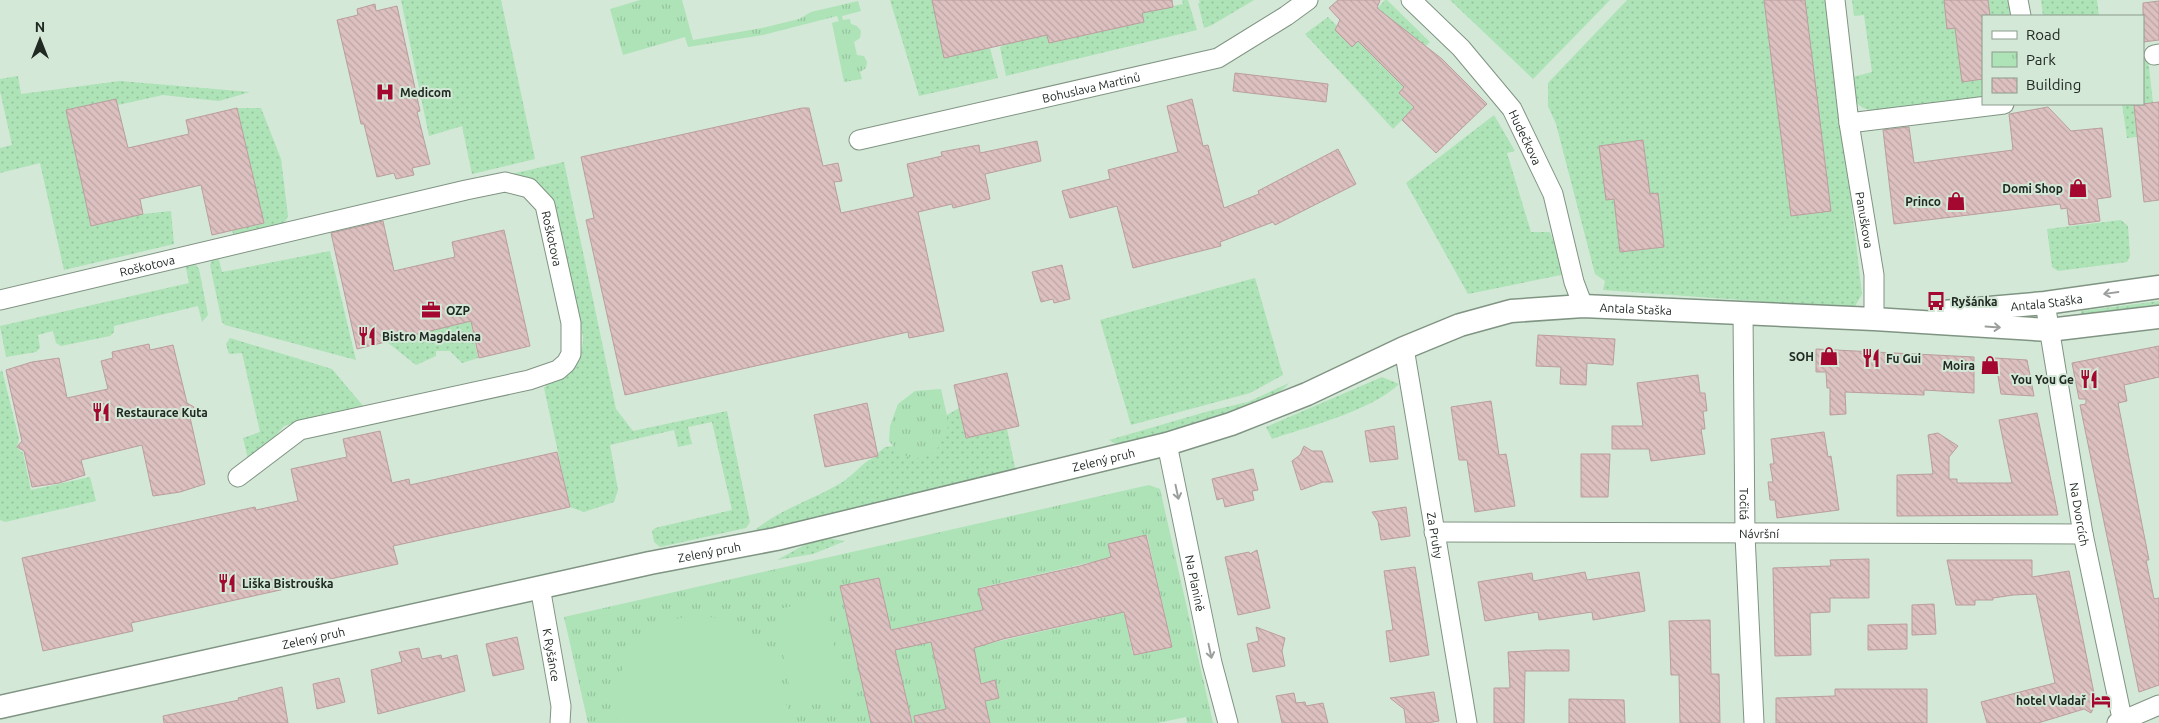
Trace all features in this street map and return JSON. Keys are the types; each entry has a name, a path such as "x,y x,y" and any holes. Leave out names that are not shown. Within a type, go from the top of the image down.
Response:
{"street":[{"name":"Bohuslava Martinů","path":"859,140 1218,58 1286,16 1308,0"},
{"name":"Hudečkova","path":"1411,0 1461,48 1512,108 1553,194 1574,282 1583,306"},
{"name":"Panuškova","path":"1836,0 1849,123 1874,275 1874,319"},
{"path":"2018,0 2021,15"},
{"path":"1849,123 1996,105"},
{"name":"Roškotova","path":"0,300 505,182 529,188 545,205 571,323 571,354 566,363 558,370 529,380 300,430 238,477"},
{"name":"Antala Staška","path":"1874,319 2045,303 2159,287"},
{"name":"Na Dvorcích","path":"2045,303 2084,534 2121,723"},
{"name":"Antala Staška","path":"1404,348 1460,325 1511,311 1583,306 1874,319 2049,330 2159,317"},
{"name":"Točitá","path":"1743,314 1745,535 1754,723"},
{"name":"Zelený pruh","path":"0,707 650,562 776,539 1167,444 1231,424 1307,394 1404,348"},
{"name":"Za Pruhy","path":"1404,348 1467,723"},
{"name":"Na Planině","path":"1167,444 1212,663 1228,723"},
{"name":"Návršní","path":"1434,532 1745,535 2084,534"},
{"name":"K Ryšánce","path":"540,587 561,706 560,723"},
{"path":"2121,723 2159,706"}],"green space":[{"path":"401,0 501,0 535,159 472,174 462,126 429,136"},
{"path":"640,0 682,0 693,40 762,28 799,19 811,12 858,1 861,11 842,16 843,20 850,19 851,24 857,26 861,31 860,38 854,42 857,55 864,56 867,62 866,68 860,72 862,79 844,82 832,23 839,21 837,16 763,35 688,47 685,37 623,55 610,9"},
{"path":"890,0 932,0 945,58 987,37 998,78 919,96"},
{"path":"1182,0 1188,0 1197,30 1006,76 1000,47 1003,46 1002,41 1047,35 1050,43 1144,22 1142,13 1183,4"},
{"path":"1199,0 1254,0 1204,28 1198,3 1200,3"},
{"path":"1385,0 1430,42 1420,51 1377,9"},
{"path":"1450,0 1610,0 1533,79"},
{"path":"1627,0 1764,0 1791,216 1831,211 1805,0 1827,0 1862,294 1854,308 1603,290 1605,281 1595,274 1556,124 1548,106 1548,83","holes":["1643,140 1650,194 1658,193 1664,247 1620,252 1614,199 1606,199 1599,146"]},
{"path":"1852,0 1944,0 1947,28 1955,28 1962,82 1982,79 1982,97 1876,111 1868,110 1858,105 1853,96 1849,78 1872,72 1864,15 1854,16"},
{"path":"1988,0 2012,0 2014,15 1990,15"},
{"path":"2041,0 2097,0 2099,15 2043,15"},
{"path":"1328,17 1338,27 1336,31 1351,46 1358,41 1381,64 1375,70 1382,64 1404,87 1399,93 1420,102 1393,129 1305,34"},
{"path":"2144,58 2148,58 2153,103 2144,104"},
{"path":"18,76 21,94 120,81 250,92 219,101 163,95 118,105 116,99 66,110 91,226 143,214 171,211 174,244 64,270 40,163 0,173 0,148 12,145 0,91 0,79"},
{"path":"2122,105 2134,105 2137,137 2127,138"},
{"path":"237,108 261,108 281,159 288,216 283,226 234,237 232,230 264,223"},
{"path":"1494,115 1515,151 1507,153 1531,232 1550,232 1566,274 1468,294 1406,183"},
{"path":"564,162 616,409 633,431 727,411 750,522 746,528 660,547 654,542 652,531 655,528 732,510 712,422 688,427 692,444 678,447 674,430 610,445 618,490 614,502 584,512 570,507 544,388 575,361 582,347 583,337 552,202 537,184 502,176"},
{"path":"2121,220 2128,226 2130,256 2127,262 2058,271 2052,267 2047,229"},
{"path":"330,251 356,360 225,325 222,322 210,265 213,258 218,256 222,272"},
{"path":"185,263 194,263 199,269 208,315 202,322 198,306 114,326 114,332 110,336 61,346 56,343 53,331 38,335 40,348 36,352 6,357 0,326 189,283"},
{"path":"1255,278 1283,375 1250,393 1131,425 1100,320"},
{"path":"2159,301 2159,306 2082,316 2081,311"},
{"path":"468,308 478,358 462,363 450,351 436,351 436,356 416,365 387,342 410,337"},
{"path":"230,338 332,369 364,407 284,426 252,463 248,459 243,438 260,432 242,353 229,354 226,344"},
{"path":"2,370 19,439 17,448 23,453 31,490 90,477 96,501 5,522 0,520 0,372"},
{"path":"1382,377 1399,384 1387,394 1356,410 1272,439 1266,427"},
{"path":"1289,383 1261,402 1238,411 1123,443 1115,443 1109,440 1209,411 1248,402"},
{"path":"941,389 949,425 935,453 914,459 899,453 889,441 890,426 898,404 915,391"},
{"path":"959,408 966,438 1007,429 1016,472 752,533 773,517 844,481 864,464 878,456 878,453 885,447 894,446"},
{"path":"1149,485 1160,489 1213,723 1187,723 1186,717 1158,723 990,723 985,701 998,698 994,680 981,684 970,633 991,643 1105,617 1102,603 1121,599 1133,655 1172,646 1147,535 1108,544 1117,579 1092,562 979,588 983,610 891,630 879,578 840,587 871,723 588,723 564,617"},
{"path":"819,537 845,541 813,554 777,560"},
{"path":"825,599 844,698 794,708 774,610"},
{"path":"711,617 734,623 776,662 791,723 618,723 616,706 621,673 637,644 649,633 664,624 680,618"},
{"path":"931,642 946,709 931,723 906,723 912,721 895,650"}],"building":[{"path":"932,0 1172,0 1173,7 1142,13 1144,22 1049,43 1047,35 944,58"},
{"path":"1338,0 1380,0 1377,8 1442,59 1487,104 1436,153 1402,120 1414,107 1399,93 1404,87 1358,41 1352,47 1335,30 1340,20 1329,8"},
{"path":"1764,0 1805,0 1831,211 1791,216"},
{"path":"1944,0 1988,0 1990,15 1982,15 1982,79 1962,82 1955,28 1947,29"},
{"path":"2159,1 2159,40 2144,42 2143,3"},
{"name":"Medicom","path":"375,4 376,11 397,6 420,111 417,112 430,164 412,168 414,175 396,179 394,173 377,177 364,124 361,124 337,20 358,15 357,9"},
{"path":"1235,73 1328,84 1326,102 1233,91"},
{"path":"116,99 128,148 189,134 186,120 237,108 264,223 212,235 201,185 140,199 143,214 91,226 66,110"},
{"path":"1192,99 1203,146 1208,145 1224,208 1259,194 1258,191 1338,149 1356,184 1275,225 1273,222 1220,242 1221,246 1133,268 1117,206 1070,218 1062,191 1110,179 1108,170 1178,152 1167,106"},
{"path":"2159,102 2159,200 2144,202 2134,105"},
{"path":"2048,107 2071,131 2102,128 2111,197 2097,199 2100,221 2069,225 2067,208 2061,209 2060,204 1894,224 1883,130 1909,127 1914,163 2013,150 2009,114"},
{"path":"809,108 823,166 838,163 842,181 834,182 841,213 914,197 907,164 942,156 941,152 979,145 980,153 1037,141 1041,161 985,174 990,199 953,208 952,204 918,212 944,331 909,338 908,332 625,395 586,220 594,218 581,157"},
{"path":"1643,140 1650,194 1658,193 1664,247 1620,252 1614,199 1606,200 1599,146"},
{"path":"383,221 394,271 455,257 452,242 504,230 530,346 479,358 471,321 357,349 331,233"},
{"path":"1062,265 1070,299 1054,303 1053,299 1041,302 1032,272"},
{"path":"1538,335 1615,339 1613,365 1587,363 1586,385 1560,384 1561,367 1536,366"},
{"path":"149,344 150,350 173,345 187,403 194,407 189,413 205,484 180,492 153,496 142,445 81,460 85,475 59,483 32,487 24,451 17,447 22,441 6,370 32,362 59,358 67,398 108,389 101,361 113,358 112,352"},
{"path":"2159,346 2159,377 2124,385 2127,401 2118,403 2149,560 2146,560 2154,599 2159,598 2159,685 2139,692 2080,405 2086,404 2086,399 2079,399 2072,363"},
{"path":"1816,349 1974,357 1974,393 1924,390 1924,395 1845,392 1846,414 1830,415 1830,388 1827,388 1826,372 1816,372"},
{"path":"1995,358 2027,360 2034,396 2001,394"},
{"path":"1007,373 1019,426 966,438 954,385"},
{"path":"1698,375 1700,393 1705,393 1707,411 1703,411 1705,429 1701,429 1705,454 1651,461 1649,449 1612,449 1612,426 1643,426 1637,383"},
{"path":"1491,401 1499,455 1506,454 1515,506 1475,512 1467,460 1459,460 1451,407"},
{"path":"867,403 878,456 825,467 814,415"},
{"path":"2037,413 2058,515 1897,516 1897,475 1933,474 1928,435 1938,433 1958,446 1949,457 1949,479 1957,479 1957,483 2012,483 1999,420"},
{"path":"1394,426 1398,459 1370,462 1365,431"},
{"path":"380,431 392,483 409,479 410,485 557,452 570,507 393,546 398,564 131,623 133,631 43,651 22,558 255,507 256,510 298,501 291,469 347,457 343,439"},
{"path":"1824,432 1828,457 1831,456 1839,510 1777,518 1775,500 1770,500 1768,482 1773,482 1770,464 1774,464 1771,439"},
{"path":"1304,446 1312,451 1322,451 1333,482 1323,482 1301,490 1292,461 1300,455"},
{"path":"1581,454 1610,454 1608,497 1581,497"},
{"path":"1253,469 1258,490 1252,491 1254,500 1225,507 1223,498 1217,500 1212,479"},
{"path":"1406,507 1410,536 1381,540 1378,521 1372,512"},
{"path":"1146,535 1172,647 1134,655 1124,612 1003,639 974,648 981,684 995,680 999,698 985,701 990,723 915,723 914,716 946,709 931,642 895,650 912,723 871,723 840,586 879,578 891,630 983,610 978,589 1111,557 1108,544"},
{"path":"1257,550 1270,608 1238,615 1225,557 1249,552 1250,554"},
{"path":"1869,559 1869,598 1830,598 1830,612 1810,613 1811,655 1775,656 1773,568 1831,566 1830,560"},
{"path":"1947,560 2032,560 2032,577 2069,571 2096,703 2091,713 2084,709 2038,723 1987,723 1981,702 2055,683 2036,594 2013,595 1993,598 1993,600 1975,600 1975,605 1956,605"},
{"path":"1415,567 1429,655 1390,662 1386,631 1393,630 1384,571"},
{"path":"1585,572 1587,580 1639,572 1645,611 1593,620 1592,612 1539,620 1538,612 1485,621 1478,582 1532,573 1533,581"},
{"path":"1934,604 1936,634 1912,635 1912,605"},
{"path":"1710,620 1711,674 1719,674 1720,723 1680,723 1679,675 1671,675 1669,621"},
{"path":"1907,624 1907,649 1868,650 1868,625"},
{"path":"1256,627 1285,638 1282,651 1285,666 1253,672 1247,644 1259,641"},
{"path":"517,637 524,669 493,676 486,644"},
{"path":"419,648 422,659 441,655 442,659 457,655 465,691 378,714 371,670 402,662 399,652"},
{"path":"1569,650 1569,671 1525,671 1524,723 1494,723 1494,688 1510,688 1508,652"},
{"path":"339,678 345,702 317,709 313,684"},
{"path":"282,687 288,723 164,723 163,716 239,700 238,698"},
{"path":"1835,689 1927,689 1927,723 1776,723 1776,698 1835,696"},
{"path":"1434,692 1439,721 1427,723 1406,723 1404,709 1390,698"},
{"path":"1294,693 1296,703 1305,702 1306,706 1323,703 1328,723 1282,723 1276,696"},
{"path":"1569,699 1624,700 1625,723 1569,723"}],"place":[{"name":"Medicom","path":"385,92"},
{"name":"Domi Shop","path":"2078,188"},
{"name":"Princo","path":"1956,201"},
{"name":"Ryšánka","path":"1936,301"},
{"name":"OZP","path":"431,310"},
{"name":"Bistro Magdalena","path":"367,336"},
{"name":"SOH","path":"1829,356"},
{"name":"Fu Gui","path":"1871,358"},
{"name":"Moira","path":"1990,365"},
{"name":"You You Ge","path":"2089,379"},
{"name":"Restaurace Kuta","path":"101,412"},
{"name":"Liška Bistrouška","path":"227,583"},
{"name":"hotel Vladař","path":"2101,700"}]}
